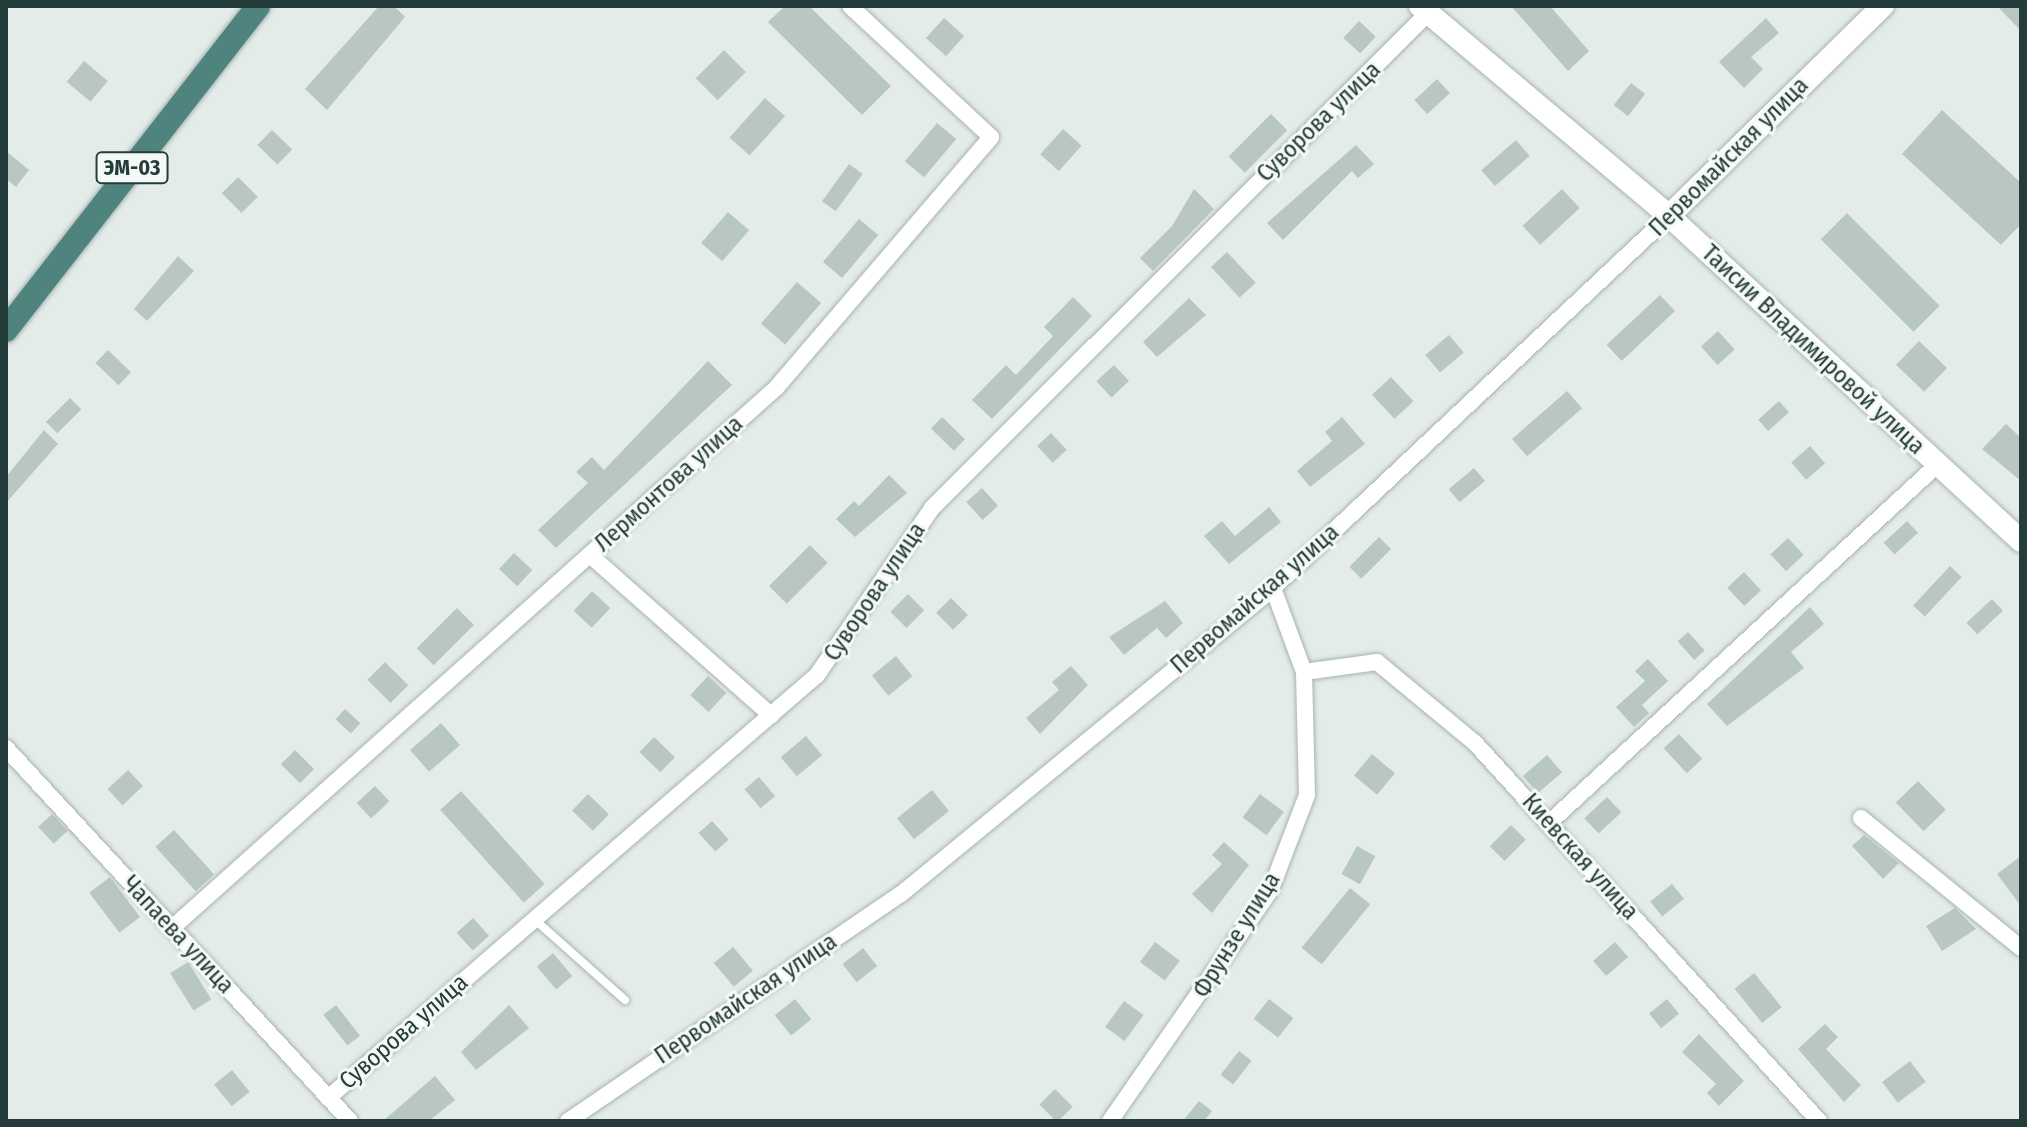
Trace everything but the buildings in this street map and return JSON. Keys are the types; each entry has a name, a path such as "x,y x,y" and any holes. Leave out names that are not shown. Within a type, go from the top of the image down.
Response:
{"highway":[{"name":"ЭМ-03","path":"6,330 258,6"}],"street":[{"name":"Лермонтова улица","path":"172,928 776,388 991,137 850,6"},
{"name":"Первомайская улица","path":"568,1121 901,894 1273,588 1669,216 1883,6"},
{"name":"Таисии Владимировой улица","path":"1424,10 1669,216 2021,541"},
{"name":"Суворова улица","path":"328,1098 817,675 932,508 1391,52 1424,10"},
{"path":"1549,823 1937,465"},
{"path":"590,555 771,715"},
{"name":"Фрунзе улица","path":"1110,1121 1271,889 1307,795 1304,672 1273,588"},
{"name":"Киевская улица","path":"1304,672 1377,662 1475,743 1819,1121"},
{"name":"Чапаева улица","path":"6,748 350,1121"},
{"path":"1861,818 2021,948"}],"lane":[{"path":"534,919 625,1000"}]}
